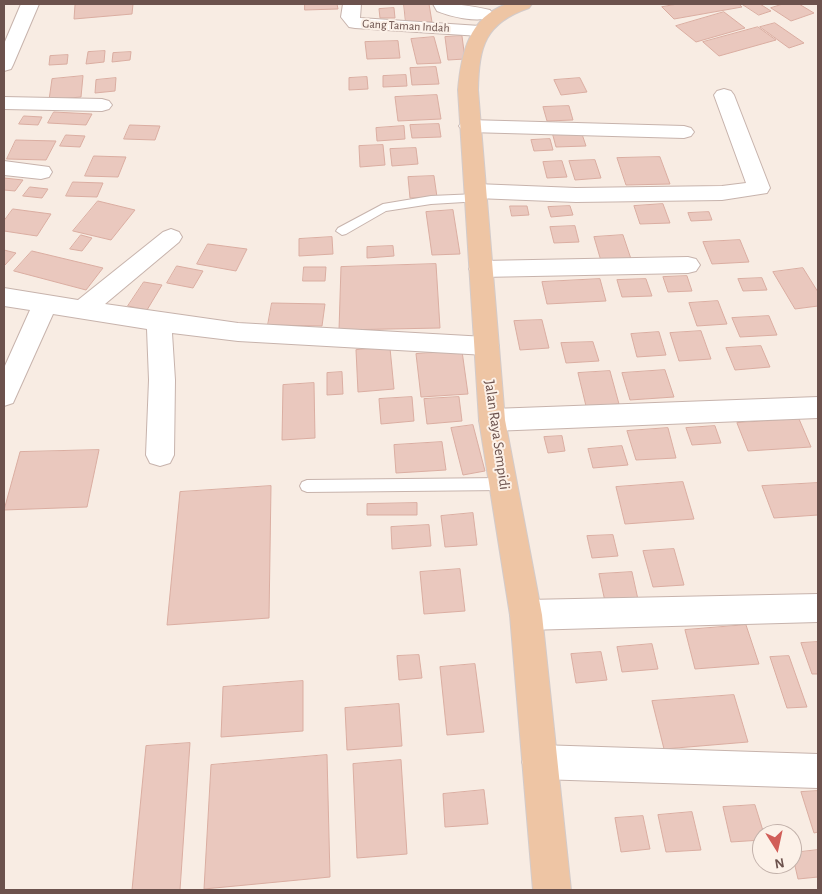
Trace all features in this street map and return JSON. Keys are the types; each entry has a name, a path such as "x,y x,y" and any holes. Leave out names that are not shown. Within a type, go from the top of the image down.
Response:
{"main road":[{"path":"488,23 523,4"},
{"name":"Jalan Raya Sempidi","path":"488,23 469,64 469,126 476,195 492,420 526,614 552,890"}],"street":[{"path":"4,65 30,4"},
{"name":"Gang Taman Indah","path":"352,4 350,16 354,23 488,23"},
{"path":"442,4 443,7 488,23"},
{"path":"4,24 22,24"},
{"path":"476,195 722,193 759,188 724,95"},
{"path":"4,104 102,105"},
{"path":"469,126 684,132"},
{"path":"4,168 41,172"},
{"path":"83,309 171,238"},
{"path":"481,269 688,265"},
{"path":"4,297 159,322 238,332 486,346"},
{"path":"4,396 46,304"},
{"path":"159,322 162,380 160,455"},
{"path":"492,420 818,407"},
{"path":"526,614 818,608"},
{"path":"539,762 818,770"}],"lane":[{"path":"342,231 383,208 476,195"},
{"path":"307,486 503,484"}],"building":[{"path":"133,4 132,14 74,19 75,5"},
{"path":"305,4 337,4 338,9 305,10"},
{"path":"404,4 429,4 432,22 406,23"},
{"path":"678,4 739,4 742,7 674,19 662,7"},
{"path":"742,4 760,4 771,11 759,15"},
{"path":"783,4 799,4 814,13 791,21 771,8"},
{"path":"394,8 395,18 380,18 379,9"},
{"path":"724,12 745,28 696,42 676,26"},
{"path":"775,23 804,43 789,48 760,27"},
{"path":"758,27 776,40 719,56 703,42"},
{"path":"462,36 465,59 448,60 445,37"},
{"path":"434,37 441,63 417,64 411,39"},
{"path":"398,41 400,58 367,59 365,42"},
{"path":"105,51 104,62 86,64 88,52"},
{"path":"131,52 130,60 112,62 113,53"},
{"path":"68,55 67,64 49,65 50,56"},
{"path":"436,67 439,84 412,85 410,68"},
{"path":"406,75 407,86 383,87 383,76"},
{"path":"83,76 81,97 49,100 52,79"},
{"path":"367,77 368,89 349,90 349,78"},
{"path":"116,78 115,91 95,93 96,80"},
{"path":"580,78 587,92 561,95 554,80"},
{"path":"437,95 441,119 398,121 395,97"},
{"path":"569,106 573,120 547,121 543,107"},
{"path":"54,112 92,114 86,125 48,123"},
{"path":"24,116 42,117 38,125 19,124"},
{"path":"439,124 441,137 412,138 410,125"},
{"path":"130,125 160,126 155,140 124,139"},
{"path":"404,126 405,139 377,141 376,128"},
{"path":"581,131 586,146 556,147 552,132"},
{"path":"66,135 85,136 80,147 60,146"},
{"path":"550,139 553,150 534,151 531,140"},
{"path":"16,140 56,141 46,160 7,159"},
{"path":"383,145 385,165 360,167 359,146"},
{"path":"416,148 418,164 392,166 390,149"},
{"path":"94,156 126,157 118,177 85,176"},
{"path":"660,157 670,184 626,185 617,158"},
{"path":"595,160 601,178 575,180 569,161"},
{"path":"562,161 567,177 547,178 543,162"},
{"path":"434,176 437,197 410,198 408,177"},
{"path":"4,178 23,180 15,191 4,190"},
{"path":"73,182 103,183 97,197 66,196"},
{"path":"30,187 48,189 42,198 23,196"},
{"path":"98,201 135,210 111,240 73,231"},
{"path":"663,204 670,223 640,224 634,206"},
{"path":"510,206 527,206 529,215 512,216"},
{"path":"570,206 573,215 551,217 548,207"},
{"path":"13,209 51,214 37,236 4,231 4,221"},
{"path":"453,210 460,254 432,255 426,212"},
{"path":"709,212 712,220 691,221 688,213"},
{"path":"575,226 579,242 554,243 550,227"},
{"path":"81,235 92,238 82,251 70,249"},
{"path":"623,235 631,259 601,261 594,237"},
{"path":"332,237 333,254 299,256 299,239"},
{"path":"740,240 749,262 712,264 703,242"},
{"path":"208,244 247,249 236,271 197,264"},
{"path":"393,246 394,256 367,258 367,247"},
{"path":"4,250 16,253 5,265 4,264"},
{"path":"32,251 103,268 86,290 14,271"},
{"path":"436,264 440,328 339,330 341,267"},
{"path":"177,266 203,271 193,288 167,283"},
{"path":"304,267 326,267 325,281 303,281"},
{"path":"803,268 818,292 818,306 795,309 773,272"},
{"path":"687,276 692,291 668,292 663,277"},
{"path":"762,278 767,290 743,291 738,279"},
{"path":"600,279 606,301 547,304 542,282"},
{"path":"646,279 652,296 622,297 617,280"},
{"path":"144,282 162,285 147,310 128,306"},
{"path":"718,301 727,324 697,326 689,303"},
{"path":"272,303 325,304 322,326 268,325"},
{"path":"769,316 777,335 740,337 732,318"},
{"path":"542,320 549,348 520,350 514,321"},
{"path":"701,331 711,359 679,361 670,333"},
{"path":"659,332 666,355 637,357 631,334"},
{"path":"593,342 599,361 566,363 561,343"},
{"path":"761,346 770,367 735,370 726,348"},
{"path":"390,348 394,389 358,392 356,350"},
{"path":"462,351 468,394 421,397 416,354"},
{"path":"665,370 674,397 630,400 622,373"},
{"path":"610,371 619,404 586,406 578,373"},
{"path":"342,372 343,394 327,395 327,373"},
{"path":"314,383 315,438 282,440 283,385"},
{"path":"412,397 414,421 381,424 379,399"},
{"path":"459,397 462,421 427,424 424,399"},
{"path":"799,419 811,447 748,451 737,423"},
{"path":"473,425 485,471 463,475 451,428"},
{"path":"715,426 721,443 692,445 686,428"},
{"path":"668,428 676,458 636,460 627,431"},
{"path":"562,436 565,451 548,453 544,437"},
{"path":"442,442 446,470 396,473 394,445"},
{"path":"622,446 628,465 593,468 588,449"},
{"path":"99,450 87,507 4,510 20,452"},
{"path":"683,482 694,519 625,524 616,487"},
{"path":"818,483 818,515 774,518 762,486"},
{"path":"271,486 269,618 167,625 180,492"},
{"path":"417,503 417,515 367,515 367,504"},
{"path":"473,513 477,545 445,547 441,516"},
{"path":"429,525 431,546 392,549 391,527"},
{"path":"613,535 618,556 592,558 587,536"},
{"path":"674,549 684,585 653,587 643,551"},
{"path":"460,569 465,611 424,614 420,572"},
{"path":"632,572 639,604 606,606 599,574"},
{"path":"746,625 759,664 695,669 685,630"},
{"path":"818,642 818,674 812,674 801,643"},
{"path":"652,644 658,669 622,672 617,647"},
{"path":"601,652 607,680 576,683 571,654"},
{"path":"419,655 422,678 399,680 397,656"},
{"path":"789,656 807,707 787,708 770,657"},
{"path":"475,664 484,732 447,735 440,667"},
{"path":"303,681 303,731 221,737 223,687"},
{"path":"734,695 748,742 664,749 652,701"},
{"path":"399,704 402,746 347,750 345,708"},
{"path":"190,743 180,890 132,890 146,746"},
{"path":"327,755 330,877 204,889 211,765"},
{"path":"401,760 407,854 357,858 353,764"},
{"path":"484,790 488,824 445,827 443,794"},
{"path":"818,791 818,832 814,833 801,792"},
{"path":"755,805 761,824 752,824 752,841 731,842 723,807"},
{"path":"692,812 701,850 666,852 658,815"},
{"path":"643,816 650,849 621,852 615,818"},
{"path":"818,850 818,877 798,879 797,874 802,874 802,852"}]}
